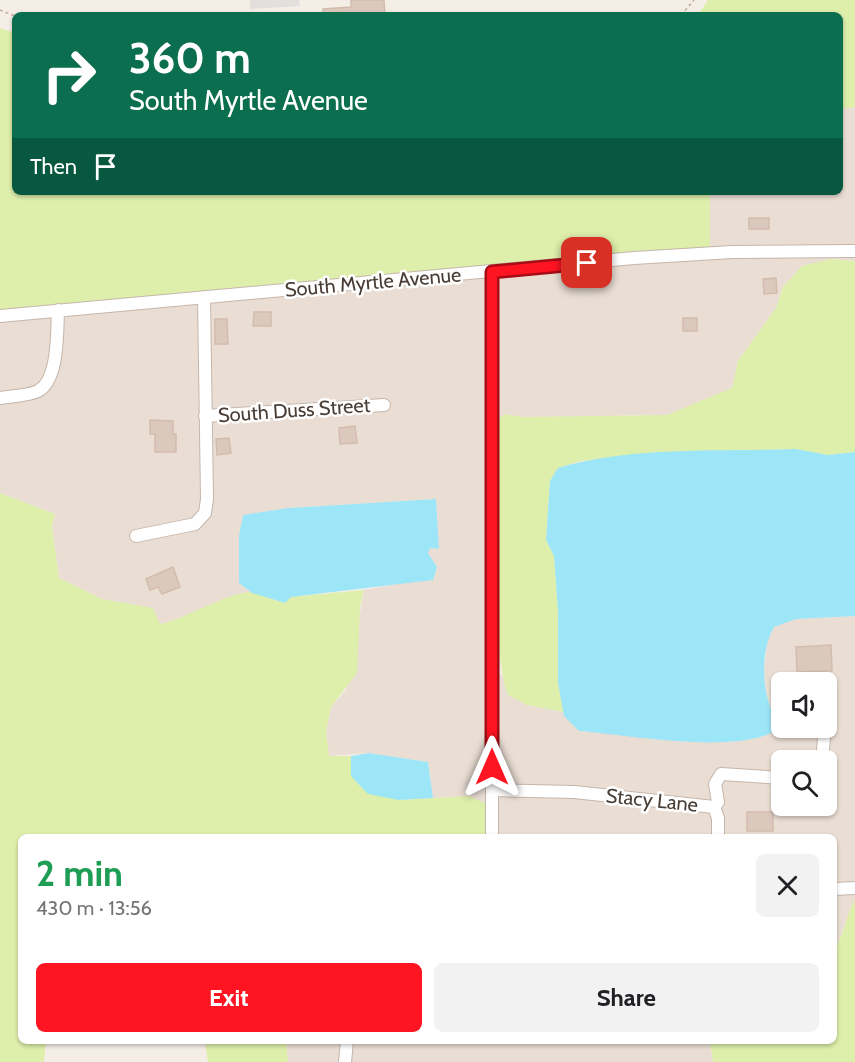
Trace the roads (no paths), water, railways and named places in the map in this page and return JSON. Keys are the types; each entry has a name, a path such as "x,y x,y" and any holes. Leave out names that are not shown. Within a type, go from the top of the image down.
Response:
{"street":[{"name":"South Myrtle Avenue","path":"0,316 732,252 855,251"},
{"path":"492,272 492,834"},
{"path":"136,536 195,524 205,513 207,499 204,297"},
{"path":"0,398 38,391 49,379 56,354 58,310"},
{"name":"South Duss Street","path":"205,416 384,405"},
{"name":"Stacy Lane","path":"492,790 574,792 714,807 718,802 715,784 721,774 771,777"},
{"path":"714,807 718,819 718,834"},
{"path":"837,889 855,888"},
{"path":"345,1062 346,1044"}],"water":[{"path":"796,449 828,455 855,452 855,616 796,619 774,627 766,651 764,670 765,687 771,711 771,733 732,742 706,742 579,731 564,716 558,683 558,611 554,556 546,540 550,481 558,468 587,461 646,453"},
{"path":"436,499 439,549 430,548 428,553 437,567 433,580 291,597 285,603 252,593 239,583 239,536 243,515 289,508"},
{"path":"369,753 428,762 433,798 399,800 368,794 351,776 351,756"}]}
